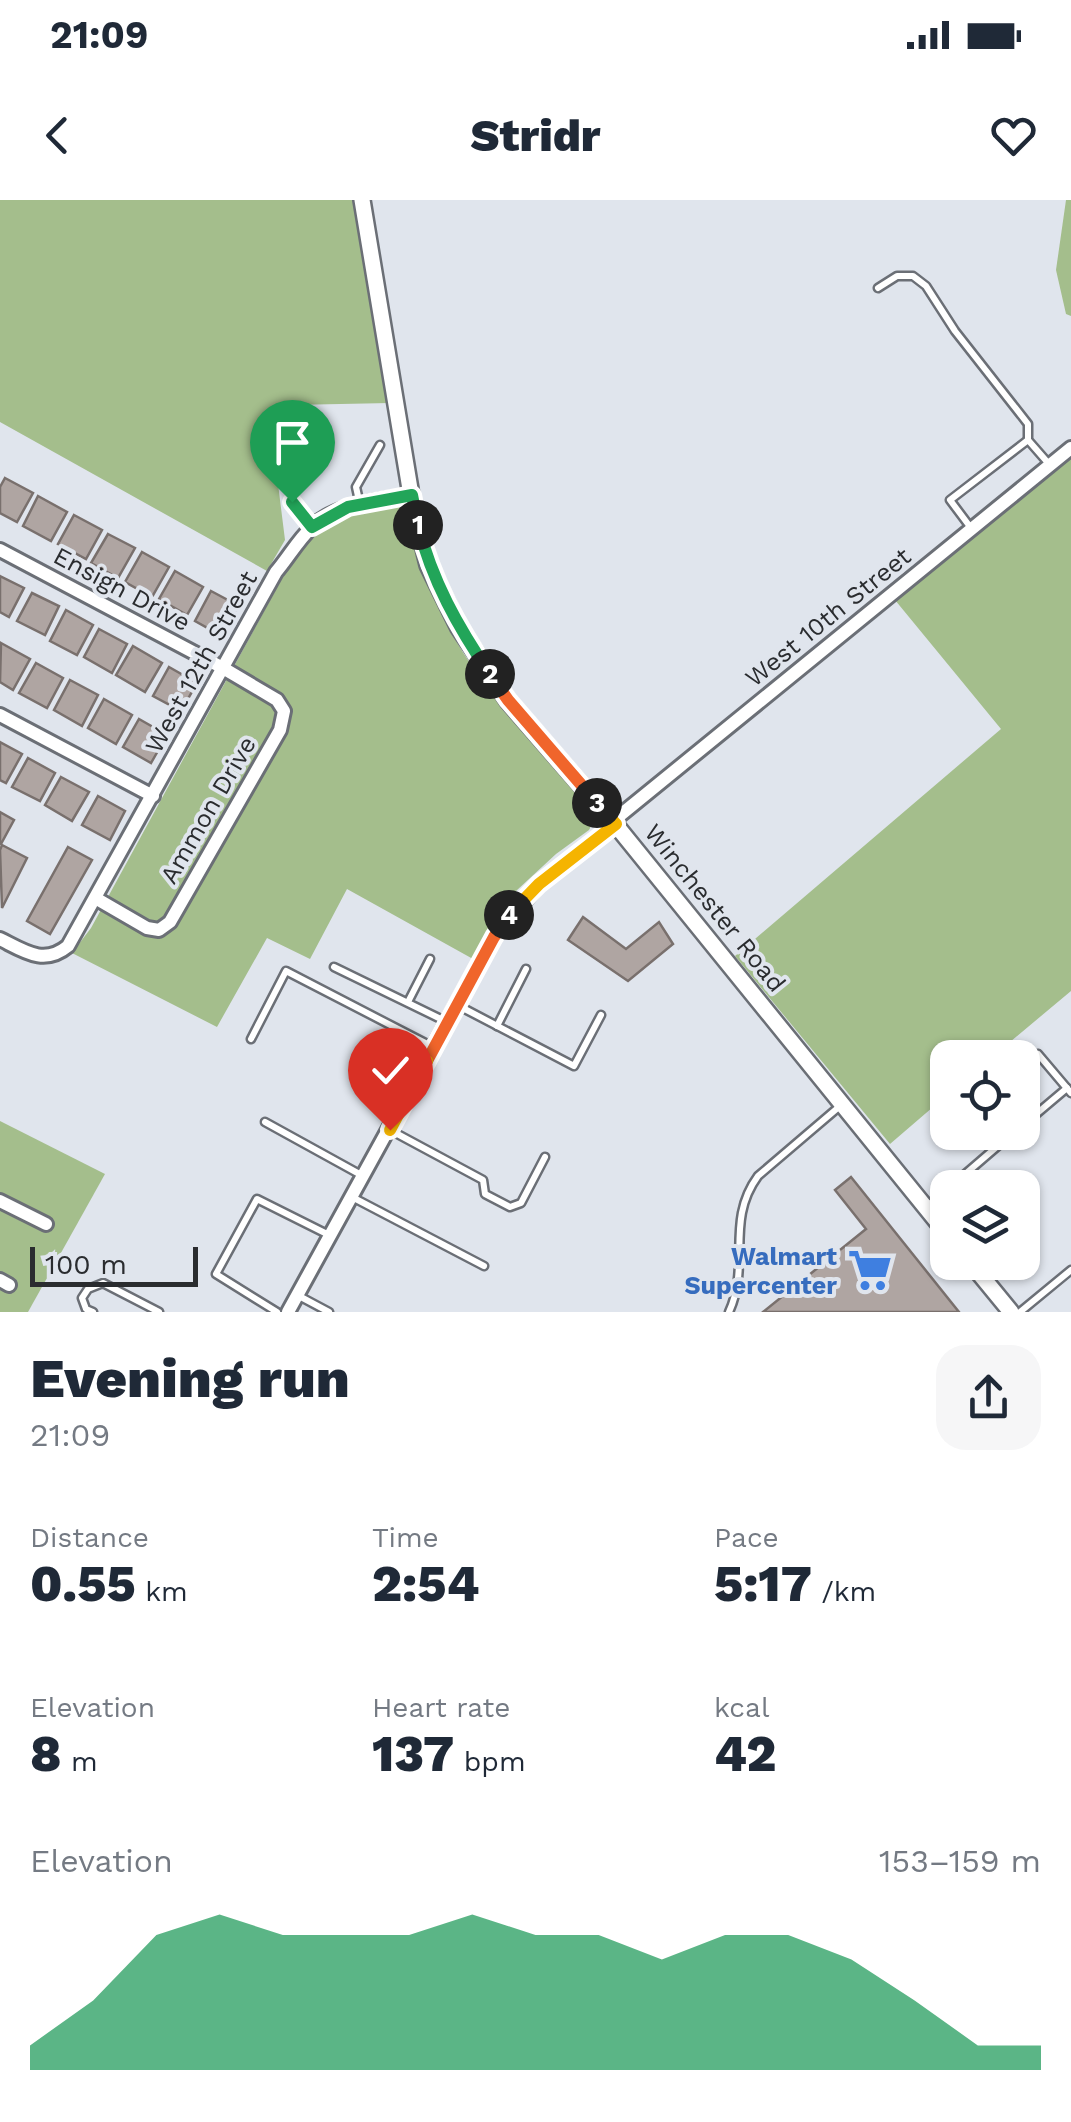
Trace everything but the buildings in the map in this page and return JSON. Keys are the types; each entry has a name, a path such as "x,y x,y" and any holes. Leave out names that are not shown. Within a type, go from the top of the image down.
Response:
{"street":[{"name":"Winchester Road","path":"362,200 412,495 428,564 458,628 508,700 614,822 930,1214"},
{"name":"West 10th Street","path":"288,1312 508,917 539,884 1071,448"},
{"name":"West 12th Street","path":"0,938 33,955 52,957 68,946 276,572 312,527 333,514 412,495"},
{"name":"Ensign Drive","path":"0,550 223,668"},
{"name":"Ammon Drive","path":"97,900 147,928 159,930 170,922 280,730 284,711 276,700 223,668"},
{"path":"0,715 153,796"},
{"path":"0,1201 46,1224"},
{"path":"985,1280 1011,1312"}],"lane":[{"path":"878,288 897,276 913,276 926,286 955,331 1028,424 1028,440 1050,465"},
{"path":"309,418 287,460 292,502 312,527"},
{"path":"971,529 950,500 1028,440"},
{"path":"360,505 356,486 380,445"},
{"path":"408,1002 430,959"},
{"path":"334,967 448,1023"},
{"path":"496,1026 526,969"},
{"path":"251,1039 286,970 434,1048"},
{"path":"457,1005 574,1066 601,1015"},
{"path":"1040,1056 1069,1091 1040,1113"},
{"path":"730,1312 740,1279 738,1216 750,1186 841,1106"},
{"path":"266,1122 364,1177"},
{"path":"390,1130 483,1180 485,1194 510,1208 521,1203 545,1158"},
{"path":"969,1170 993,1150"},
{"path":"352,1198 484,1266"},
{"path":"278,1312 216,1274 257,1199 330,1236"},
{"path":"925,1208 930,1204"},
{"path":"1020,1312 1071,1270"},
{"path":"93,1312 86,1309 82,1298 88,1289 103,1283 159,1312"},
{"path":"299,1296 328,1312"}],"green space":[{"path":"0,200 353,200 390,403 291,405 269,412 285,540 267,571 0,422"},
{"path":"1066,200 1071,200 1071,316 1066,314 1056,270"},
{"path":"1071,456 1071,991 1012,1040 930,1040 930,1110 890,1144 735,956 1001,729 895,600"},
{"path":"397,503 406,507 430,585 450,630 498,702 593,811 594,821 589,830 516,891 473,959 347,889 310,959 267,938 217,1027 72,953 91,928 292,560 327,527"},
{"path":"0,1121 105,1174 28,1312 0,1312"}],"place":[{"name":"Walmart Supercenter","path":"870,1270"}],"route":[{"path":"292,502 312,527 348,507 412,495 428,564 458,628 508,700 616,824 539,884 508,917 390,1130"}]}
